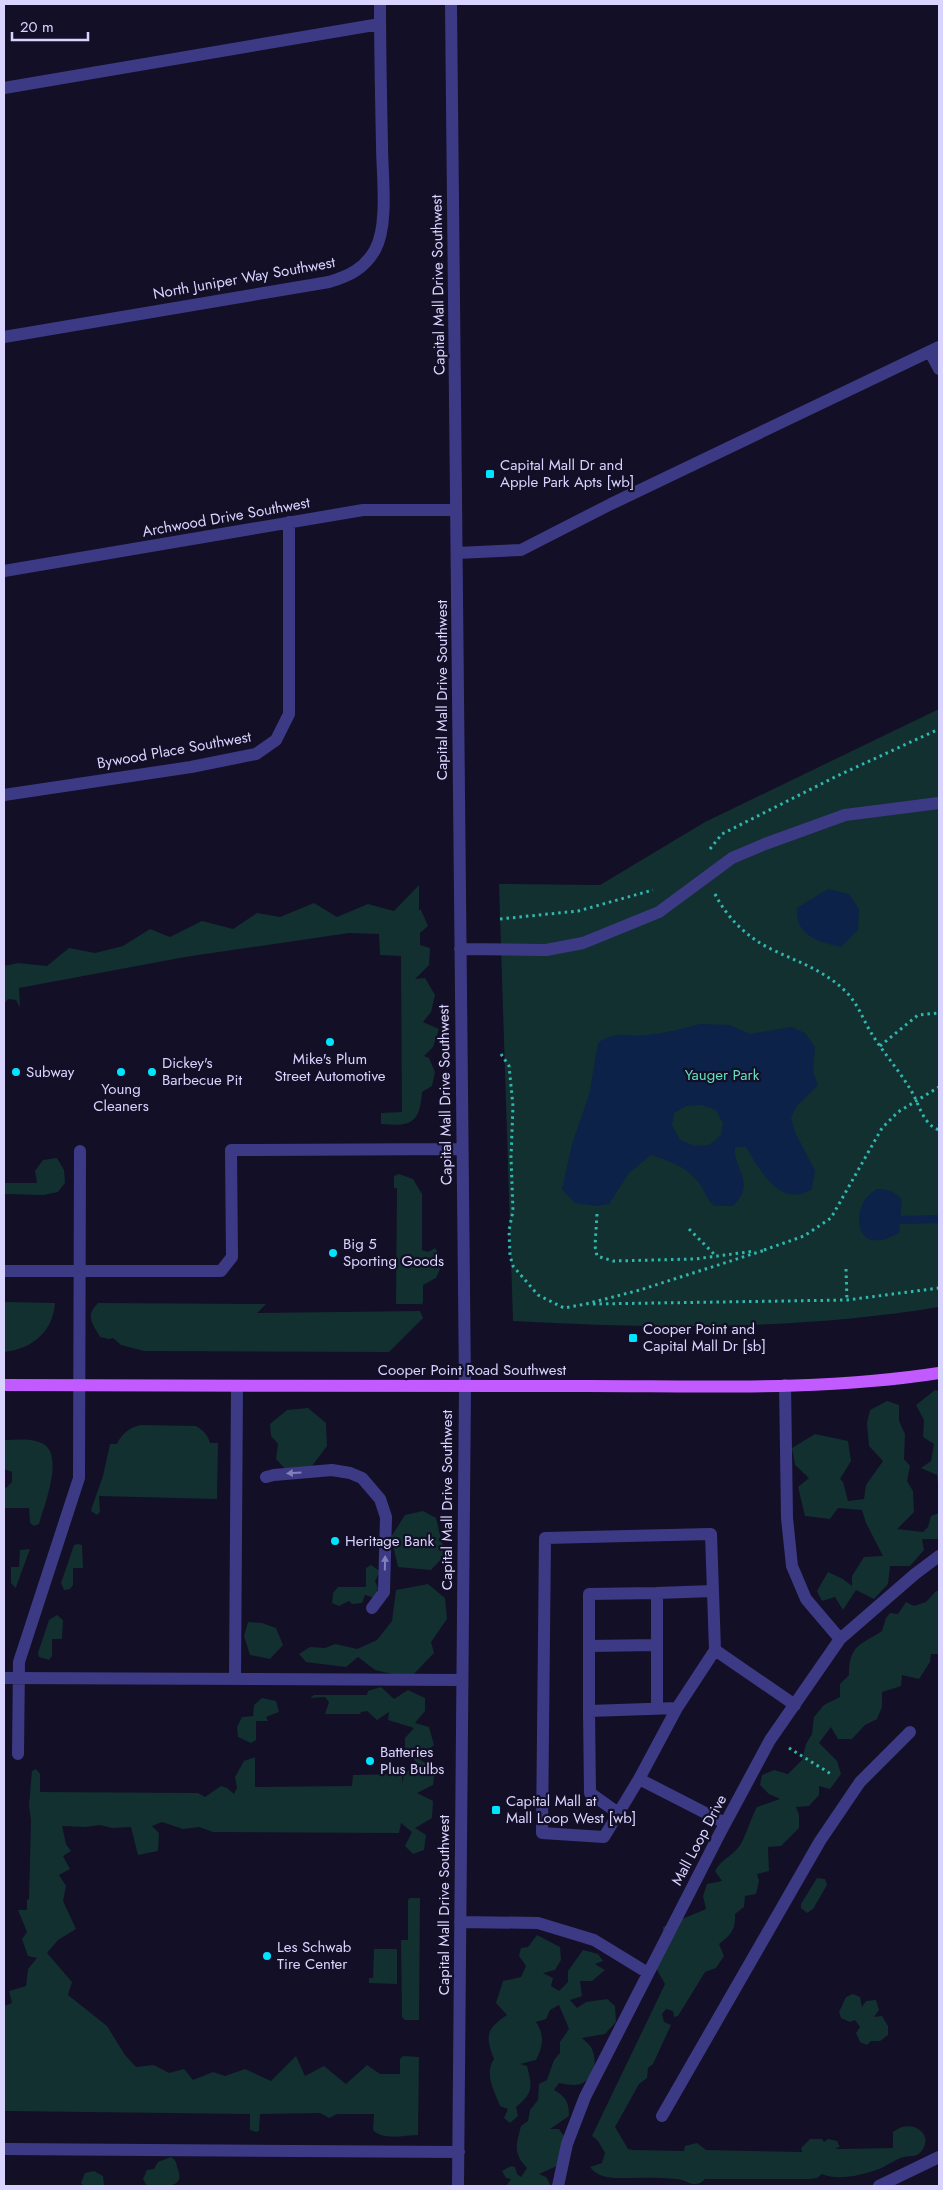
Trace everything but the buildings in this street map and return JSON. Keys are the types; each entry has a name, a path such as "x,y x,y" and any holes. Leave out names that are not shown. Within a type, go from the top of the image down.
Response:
{"main road":[{"name":"Cooper Point Road Southwest","path":"4,1385 464,1387 785,1385 863,1381 939,1372"}],"street":[{"name":"North Juniper Way Southwest","path":"4,337 330,282 354,273 367,261 381,236 383,202 380,4"},
{"name":"Capital Mall Drive Southwest","path":"452,4 464,1387 458,2186"},
{"path":"4,88 380,24"},
{"path":"457,553 521,550 612,504 935,350 939,369"},
{"name":"Archwood Drive Southwest","path":"4,571 364,510 456,510"},
{"name":"Bywood Place Southwest","path":"4,795 191,767 256,754 276,740 289,714 289,522"},
{"path":"460,949 546,950 583,943 660,912 732,858 765,844 845,815 939,803"},
{"path":"4,1271 221,1271 232,1257 231,1150 462,1149"},
{"path":"18,1754 19,1662 79,1478 80,1151"},
{"path":"785,1385 787,1518 792,1566 806,1599 840,1639"},
{"path":"235,1679 237,1386"},
{"path":"266,1477 332,1470 350,1472 362,1478 380,1499 386,1517 384,1592 372,1608"},
{"path":"711,1534 715,1650 677,1708 639,1779 604,1837 542,1833 545,1538 711,1534"},
{"name":"Mall Loop Drive","path":"558,2186 567,2144 585,2097 725,1823 770,1740 840,1639 915,1574 939,1556"},
{"path":"618,1813 590,1793 589,1594 713,1591"},
{"path":"657,1593 657,1709"},
{"path":"589,1646 657,1645"},
{"path":"715,1650 794,1704"},
{"path":"4,1678 462,1680"},
{"path":"589,1711 677,1708"},
{"path":"662,2116 820,1841 860,1782 910,1732"},
{"path":"639,1779 725,1823"},
{"path":"460,1922 538,1923 594,1940 648,1973"},
{"path":"4,2149 459,2152"},
{"path":"879,2186 939,2157"}],"path":[{"path":"706,853 722,834 837,776 939,729"},
{"path":"706,876 723,909 748,934 770,949 816,968 841,986 858,1006 870,1030 913,1094 921,1113 939,1130"},
{"path":"500,919 578,911 640,896 662,887"},
{"path":"880,1046 918,1015 939,1013"},
{"path":"501,1054 509,1066 513,1106 511,1157 513,1211 509,1230 512,1266 538,1295 564,1308 640,1290 804,1236 831,1218 882,1128 898,1112 939,1087"},
{"path":"597,1214 595,1246 597,1256 613,1261 695,1259 765,1250"},
{"path":"689,1229 716,1256"},
{"path":"846,1269 847,1300"},
{"path":"586,1304 847,1300 939,1288"},
{"path":"789,1748 831,1774"}],"green space":[{"name":"Yauger Park","path":"939,709 939,1307 833,1320 727,1326 566,1324 513,1321 499,884 600,885 705,822"},
{"path":"419,885 419,910 421,910 428,926 420,933 420,945 430,948 429,965 415,979 425,978 435,995 431,1012 423,1022 439,1029 433,1047 424,1056 429,1058 435,1072 432,1086 422,1092 416,1117 407,1123 400,1125 381,1124 381,1113 402,1112 401,956 380,955 379,934 349,933 185,957 19,988 20,1007 16,1000 8,999 4,1004 4,966 18,963 47,966 69,948 95,953 123,946 150,929 170,937 202,921 233,929 257,913 280,917 314,903 337,917 368,904 394,911"},
{"path":"57,1158 64,1170 65,1183 58,1192 44,1195 4,1194 4,1183 37,1183 35,1171 43,1160"},
{"path":"399,1174 413,1179 422,1194 422,1250 428,1252 435,1248 439,1254 438,1264 440,1269 436,1278 423,1285 422,1304 396,1304 397,1188 394,1188 394,1176"},
{"path":"4,1302 55,1303 50,1322 39,1337 24,1347 4,1352"},
{"path":"98,1303 266,1304 257,1313 420,1311 423,1318 389,1352 144,1351 121,1345 113,1338 100,1337 91,1320 92,1312"},
{"path":"935,1390 939,1391 939,1494 937,1475 921,1468 931,1461 934,1444 923,1437 924,1420 916,1405"},
{"path":"887,1401 899,1405 899,1421 905,1434 904,1459 910,1466 907,1481 913,1491 914,1512 897,1529 923,1532 928,1527 931,1516 939,1513 939,1539 922,1539 924,1550 910,1566 890,1566 888,1584 874,1599 856,1590 843,1610 835,1597 822,1601 817,1591 828,1572 843,1579 852,1586 852,1576 864,1557 883,1556 866,1523 862,1510 838,1508 830,1519 805,1516 798,1487 809,1478 795,1465 792,1448 815,1434 848,1441 851,1461 840,1479 843,1482 848,1501 864,1499 866,1485 883,1461 869,1446 867,1423 870,1410"},
{"path":"308,1408 326,1423 327,1446 309,1470 287,1471 276,1459 278,1444 271,1436 270,1424 287,1410"},
{"path":"141,1425 196,1426 205,1433 210,1443 218,1443 217,1499 99,1496 100,1512 97,1515 91,1511 103,1476 110,1444 117,1444 127,1431"},
{"path":"4,1440 39,1442 47,1447 52,1456 53,1466 49,1492 39,1524 34,1526 30,1523 29,1508 4,1508 4,1487 6,1488 12,1482 12,1472 4,1469"},
{"path":"423,1511 436,1518 445,1555 431,1570 398,1567 391,1537 405,1515"},
{"path":"74,1545 82,1545 83,1568 73,1568 73,1585 70,1589 64,1590 61,1583"},
{"path":"30,1549 16,1588 11,1583 11,1567 19,1567 20,1550"},
{"path":"371,1565 380,1571 375,1581 378,1588 375,1598 365,1595 362,1603 352,1604 349,1601 339,1606 332,1603 333,1593 338,1587 366,1587 366,1568"},
{"path":"428,1584 445,1598 447,1619 431,1642 434,1653 410,1678 375,1670 358,1657 346,1667 306,1662 299,1654 310,1647 325,1648 335,1644 357,1649 377,1640 392,1621 396,1590"},
{"path":"936,1591 939,1591 939,1654 931,1654 930,1662 919,1679 902,1675 901,1686 882,1692 882,1707 877,1719 865,1725 852,1739 838,1739 831,1727 819,1743 837,1761 841,1774 830,1789 819,1786 819,1795 809,1806 796,1807 799,1815 799,1828 781,1846 768,1847 769,1871 757,1874 759,1881 756,1894 745,1896 744,1907 735,1914 735,1924 732,1931 719,1944 724,1956 716,1968 705,1972 678,2016 674,2017 673,2011 666,2009 662,2014 664,2022 671,2025 653,2064 648,2068 647,2078 639,2084 615,2127 628,2149 633,2150 684,2151 685,2146 697,2143 706,2150 802,2152 801,2148 810,2139 822,2139 824,2142 828,2139 837,2141 840,2147 835,2148 839,2149 893,2148 893,2132 906,2126 913,2127 922,2132 925,2137 923,2149 917,2155 901,2158 879,2169 843,2177 822,2174 817,2178 810,2179 705,2179 698,2184 691,2184 677,2179 614,2178 598,2174 590,2167 602,2163 605,2153 598,2141 592,2136 665,1984 656,1968 663,1944 663,1927 706,1909 703,1896 707,1884 722,1881 715,1871 740,1845 757,1807 780,1799 769,1794 760,1785 762,1775 774,1770 788,1774 802,1760 806,1744 812,1734 814,1717 824,1705 840,1697 840,1684 849,1675 851,1657 854,1651 862,1643 882,1631 886,1618 890,1613 898,1614 906,1602 914,1606 926,1602"},
{"path":"57,1615 63,1620 62,1639 52,1639 52,1656 49,1660 39,1657 38,1653 49,1620"},
{"path":"248,1622 262,1623 276,1628 283,1645 270,1659 250,1655 244,1636"},
{"path":"381,1687 394,1699 408,1690 425,1698 425,1711 415,1723 429,1727 434,1745 419,1759 435,1770 433,1785 417,1793 433,1801 432,1818 415,1828 426,1835 424,1850 413,1854 405,1846 412,1832 401,1823 399,1833 213,1832 199,1827 183,1829 162,1822 152,1826 159,1833 158,1851 138,1855 131,1827 112,1828 100,1825 85,1827 62,1826 66,1844 71,1851 63,1856 70,1869 59,1875 66,1886 63,1901 76,1929 58,1940 47,1953 72,1982 68,1995 107,2026 125,2055 136,2067 154,2065 169,2073 184,2069 193,2080 213,2072 225,2076 245,2069 271,2081 296,2056 305,2076 324,2066 346,2084 367,2065 380,2074 400,2074 400,2059 403,2056 419,2057 418,2135 394,2137 377,2133 373,2130 374,2114 337,2114 329,2118 320,2113 260,2114 259,2131 256,2132 250,2130 250,2114 4,2111 4,2006 12,2003 9,1991 26,1986 28,1969 37,1958 28,1956 22,1939 27,1932 18,1910 27,1910 27,1900 29,1899 31,1820 29,1805 32,1771 36,1769 40,1774 40,1792 198,1793 205,1797 221,1786 234,1794 237,1788 235,1777 244,1761 255,1757 255,1787 352,1786 353,1775 402,1774 402,1784 404,1774 417,1763 405,1748 405,1738 414,1728 388,1720 389,1712 377,1720 367,1711 360,1714 325,1714 329,1702 325,1697 310,1698 314,1695 367,1695 368,1691"},
{"path":"262,1698 276,1701 279,1712 266,1717 268,1721 256,1721 256,1740 251,1743 238,1737 237,1727 242,1717 253,1716 254,1705"},
{"path":"817,1878 825,1879 827,1885 813,1909 807,1913 801,1908 801,1904"},
{"path":"410,1898 420,1898 419,2020 405,2020 402,2017 401,1940 408,1940 408,1900"},
{"path":"537,1935 560,1947 561,1960 555,1970 543,1973 553,1978 551,1986 559,1991 568,1982 568,1971 583,1950 598,1954 603,1961 595,1964 605,1970 592,1981 580,1981 582,1996 570,2000 577,2008 586,2002 607,1999 615,2006 616,2022 605,2034 582,2038 591,2047 595,2059 591,2076 587,2080 575,2085 559,2083 554,2090 566,2100 569,2116 550,2129 559,2129 566,2139 559,2165 539,2174 546,2177 551,2186 506,2186 511,2179 506,2178 502,2171 511,2166 515,2167 517,2174 521,2177 527,2168 519,2158 517,2148 521,2126 528,2121 530,2110 538,2100 539,2084 547,2080 554,2060 560,2053 560,2042 569,2029 559,2005 550,2010 546,2019 536,2022 542,2036 540,2050 536,2060 520,2064 527,2066 530,2079 529,2093 516,2107 518,2116 510,2123 504,2118 508,2109 500,2106 491,2082 490,2070 494,2059 489,2044 489,2034 491,2029 507,2015 496,2003 503,1981 521,1977 526,1966 519,1956 521,1948 528,1947"},
{"path":"374,1949 397,1949 397,1984 369,1983 369,1978 373,1978"},
{"path":"853,1994 860,1997 862,2007 866,2001 876,2000 879,2010 874,2017 882,2016 888,2026 888,2035 880,2041 871,2041 867,2045 860,2042 856,2033 860,2027 855,2020 850,2022 841,2018 839,2012 846,1997"},
{"path":"171,2157 176,2164 179,2176 178,2181 170,2186 147,2186 143,2179 147,2170 154,2169 158,2162"},
{"path":"94,2171 103,2176 104,2185 84,2186 81,2183 85,2173"}],"water":[{"path":"828,889 849,894 859,909 858,930 841,947 824,943 810,936 804,931 797,917 797,908"},
{"path":"700,1024 730,1025 750,1034 791,1027 805,1033 815,1047 813,1072 818,1085 796,1107 791,1118 795,1132 815,1171 812,1189 801,1194 781,1191 765,1176 746,1147 735,1147 737,1163 744,1183 740,1197 733,1206 714,1206 691,1174 673,1163 651,1155 629,1173 609,1204 596,1206 575,1203 562,1189 572,1144 589,1095 598,1043 616,1035 653,1034","holes":["701,1105 716,1110 723,1123 721,1135 709,1145 694,1146 680,1140 672,1125 674,1113 686,1106"]},
{"path":"876,1189 891,1191 902,1200 899,1233 883,1240 872,1240 866,1237 859,1225 860,1210 863,1203"}],"waterway":[{"path":"892,1218 899,1220 939,1219"}],"place":[{"name":"Capital Mall Dr and Apple Park Apts [wb]","path":"490,474"},
{"name":"Mike's Plum Street Automotive","path":"330,1042"},
{"name":"Subway","path":"16,1072"},
{"name":"Young Cleaners","path":"121,1072"},
{"name":"Dickey's Barbecue Pit","path":"152,1072"},
{"name":"Big 5 Sporting Goods","path":"333,1253"},
{"name":"Cooper Point and Capital Mall Dr [sb]","path":"633,1338"},
{"name":"Heritage Bank","path":"335,1541"},
{"name":"Batteries Plus Bulbs","path":"370,1761"},
{"name":"Capital Mall at Mall Loop West [wb]","path":"496,1810"},
{"name":"Les Schwab Tire Center","path":"267,1956"}]}
